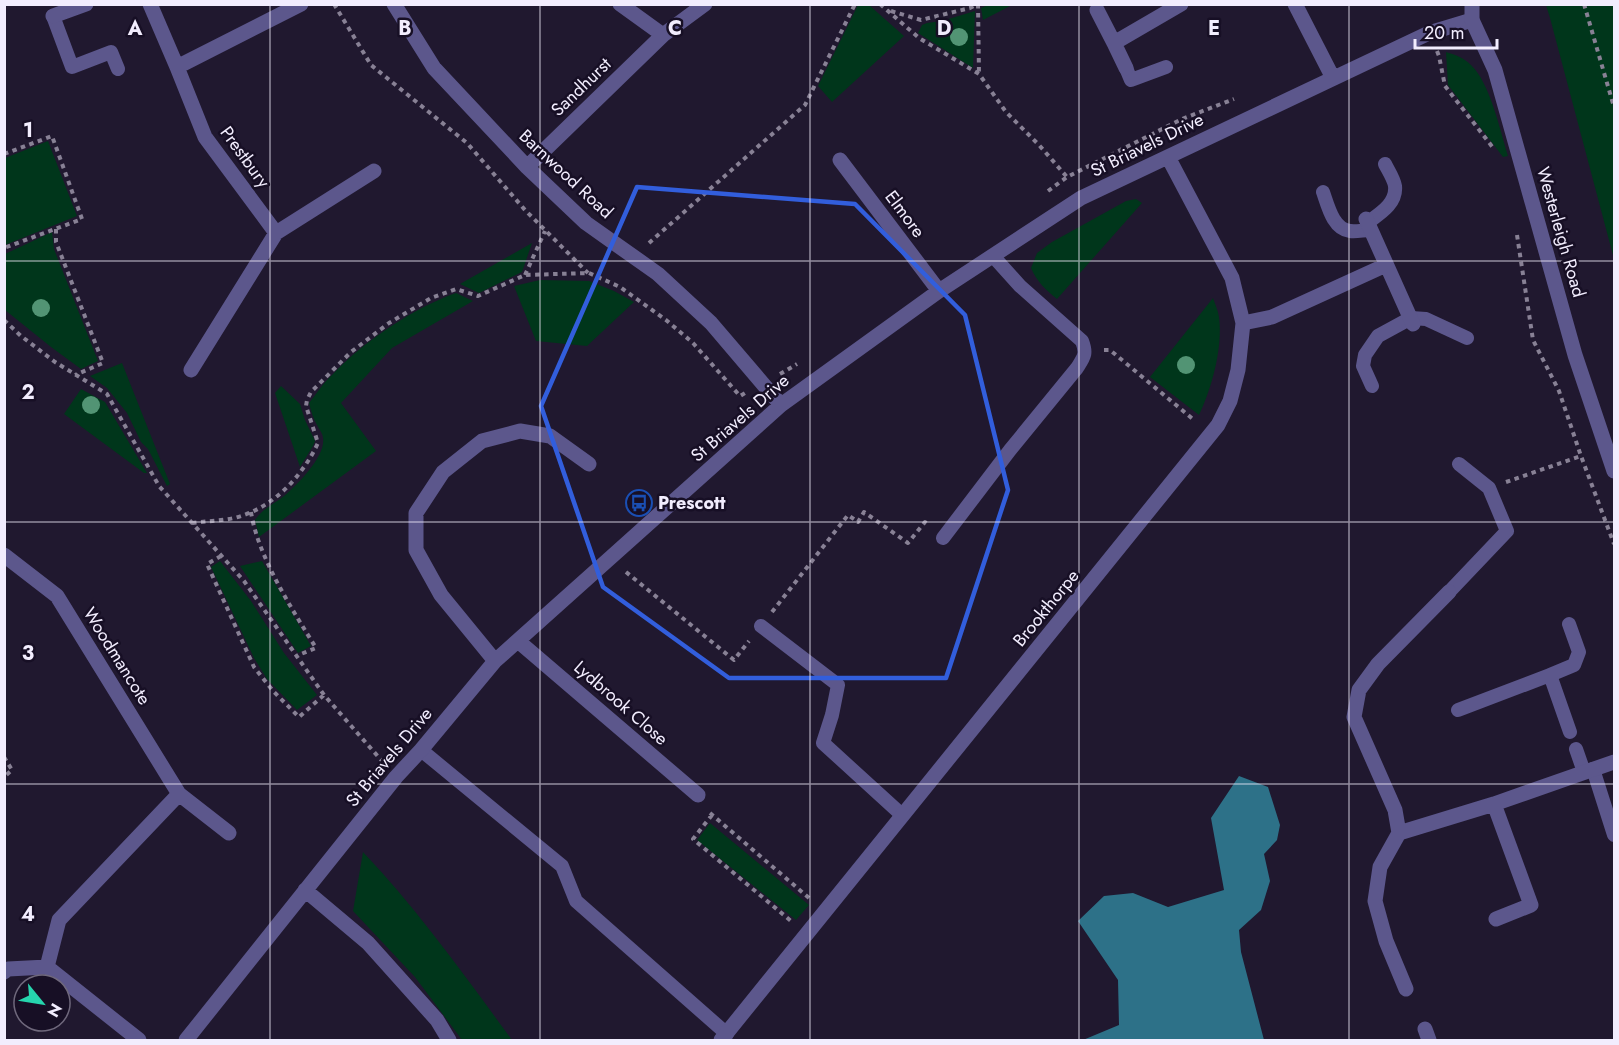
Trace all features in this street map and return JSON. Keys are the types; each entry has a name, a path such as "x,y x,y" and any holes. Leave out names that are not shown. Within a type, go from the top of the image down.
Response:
{"street":[{"path":"53,16 86,4"},
{"name":"Prestbury","path":"150,4 205,137 276,233"},
{"path":"177,67 301,4"},
{"name":"Barnwood Road","path":"394,4 434,68 527,167 586,223 658,273 711,323 781,405"},
{"path":"620,4 663,35"},
{"name":"Sandhurst","path":"527,167 663,35 705,4"},
{"path":"1114,43 1181,4"},
{"path":"1295,4 1333,78"},
{"name":"Westerleigh Road","path":"1472,4 1472,20 1495,70 1575,355 1614,471"},
{"path":"1097,8 1126,68"},
{"name":"St Briavels Drive","path":"186,1041 396,777 495,661 781,405 939,291 1081,198 1429,33 1472,20"},
{"name":"Brookthorpe","path":"724,1037 1218,425 1230,401 1238,370 1243,323 1232,278 1168,157"},
{"name":"Elmore","path":"840,160 939,291"},
{"path":"191,370 276,233 374,171"},
{"path":"1368,224 1412,321"},
{"path":"1243,323 1272,317 1386,265"},
{"path":"495,661 441,595 416,550 416,513 444,472 482,441 520,431 550,436 589,464"},
{"name":"Woodmancote","path":"4,555 57,596 179,794 229,833"},
{"path":"1406,989 1386,941 1375,901 1380,867 1399,833 1395,810 1354,717 1359,690 1378,664 1449,592"},
{"name":"Lydbrook Close","path":"518,641 698,795"},
{"path":"1399,833 1494,804 1614,762"},
{"path":"47,967 59,920 179,794"},
{"path":"1494,804 1531,905 1496,919"},
{"path":"305,890 368,943 437,1020 448,1041"},
{"path":"4,972 8,969 47,967 139,1041"}],"lane":[{"path":"53,16 72,67 111,52 118,69"},
{"path":"1126,68 1131,80 1166,67"},
{"path":"1323,192 1334,220 1341,228 1350,231 1368,224 1388,207 1394,197 1395,185 1386,164"},
{"path":"943,538 1010,450 1077,368 1085,350 1082,341 1020,286 993,256"},
{"path":"1372,386 1363,366 1365,355 1378,336 1412,321 1426,319 1467,338"},
{"path":"1449,592 1507,531 1488,488 1459,464"},
{"path":"1458,710 1574,665 1579,652 1569,624"},
{"path":"761,626 838,685 832,715 823,742 902,815"},
{"path":"1550,675 1570,732"},
{"path":"1576,749 1589,770 1614,835"},
{"path":"421,750 562,866 576,901 724,1037"}],"path":[{"path":"334,4 371,65 467,142 545,231 589,273 621,287 666,320 693,343 740,396 763,382"},
{"path":"634,256 805,105 855,4"},
{"path":"880,4 919,38 979,74 1006,112 1067,177 1081,198"},
{"path":"887,10 921,20 978,4 979,74"},
{"path":"1584,4 1614,108"},
{"path":"1429,33 1439,56 1444,86 1499,156"},
{"path":"4,154 52,136 82,219 4,248"},
{"path":"56,229 56,242 103,363 75,375"},
{"path":"525,275 545,231"},
{"path":"1517,235 1533,340 1559,391 1614,544"},
{"path":"192,523 234,518 252,512 271,501 292,483 311,459 318,443 306,406 311,392 351,352 389,323 431,298 456,289 478,296 525,275 589,273"},
{"path":"4,320 55,362 107,394 159,486 244,581 324,695 396,777"},
{"path":"1085,350 1110,350 1211,434"},
{"path":"1488,488 1607,447"},
{"path":"252,512 254,529 272,570 290,606 316,648 296,656"},
{"path":"609,559 734,660 848,515 858,522 864,512 908,543 925,522 943,538"},
{"path":"221,556 207,564 254,668 273,692 299,717 324,695"},
{"path":"4,757 12,770 4,777"},
{"path":"698,795 712,815 826,912"},
{"path":"712,815 693,839 807,935"}],"highlighted area":[{"path":"637,187 855,204 965,315 1008,490 946,678 729,678 603,587 541,406"}],"green space":[{"path":"858,5 869,5 904,36 832,102 818,86"},
{"path":"988,5 1012,5 983,20 981,8"},
{"path":"1546,5 1614,5 1614,259 1550,18"},
{"path":"975,11 973,68 918,33 922,25 927,23"},
{"path":"1446,52 1466,60 1484,83 1508,156 1503,157 1448,85"},
{"path":"48,141 77,216 5,245 5,158"},
{"path":"1136,199 1142,203 1057,299 1046,289 1031,268 1037,253 1052,242 1126,201"},
{"path":"52,232 54,249 98,361 81,369 5,310 5,254"},
{"path":"532,243 522,272 479,293 460,284"},
{"path":"540,280 589,281 634,302 587,346 536,341 514,286"},
{"path":"456,293 473,301 392,348 341,403 376,451 259,537 255,520 296,485 310,470 320,453 323,436 309,403 324,384 345,362 374,338 407,316"},
{"path":"1213,298 1219,317 1218,354 1208,393 1199,415 1150,377"},
{"path":"122,363 170,484 167,486 127,413 107,388 90,376"},
{"path":"281,386 300,404 315,441 300,467 275,393"},
{"path":"81,389 105,402 147,473 64,414"},
{"path":"220,561 251,601 284,653 317,695 297,710 267,679 254,658 211,567"},
{"path":"262,561 311,646 298,653 240,566"},
{"path":"710,823 809,905 796,920 697,840"},
{"path":"363,852 422,920 512,1040 462,1040 415,977 353,911"}],"water":[{"path":"1239,776 1268,787 1280,825 1277,840 1264,854 1270,881 1261,910 1239,930 1241,952 1264,1040 1083,1040 1119,1025 1118,980 1078,921 1104,896 1133,893 1168,907 1224,890 1211,818"}],"place":[{"name":"Prescott","path":"639,503"}]}
